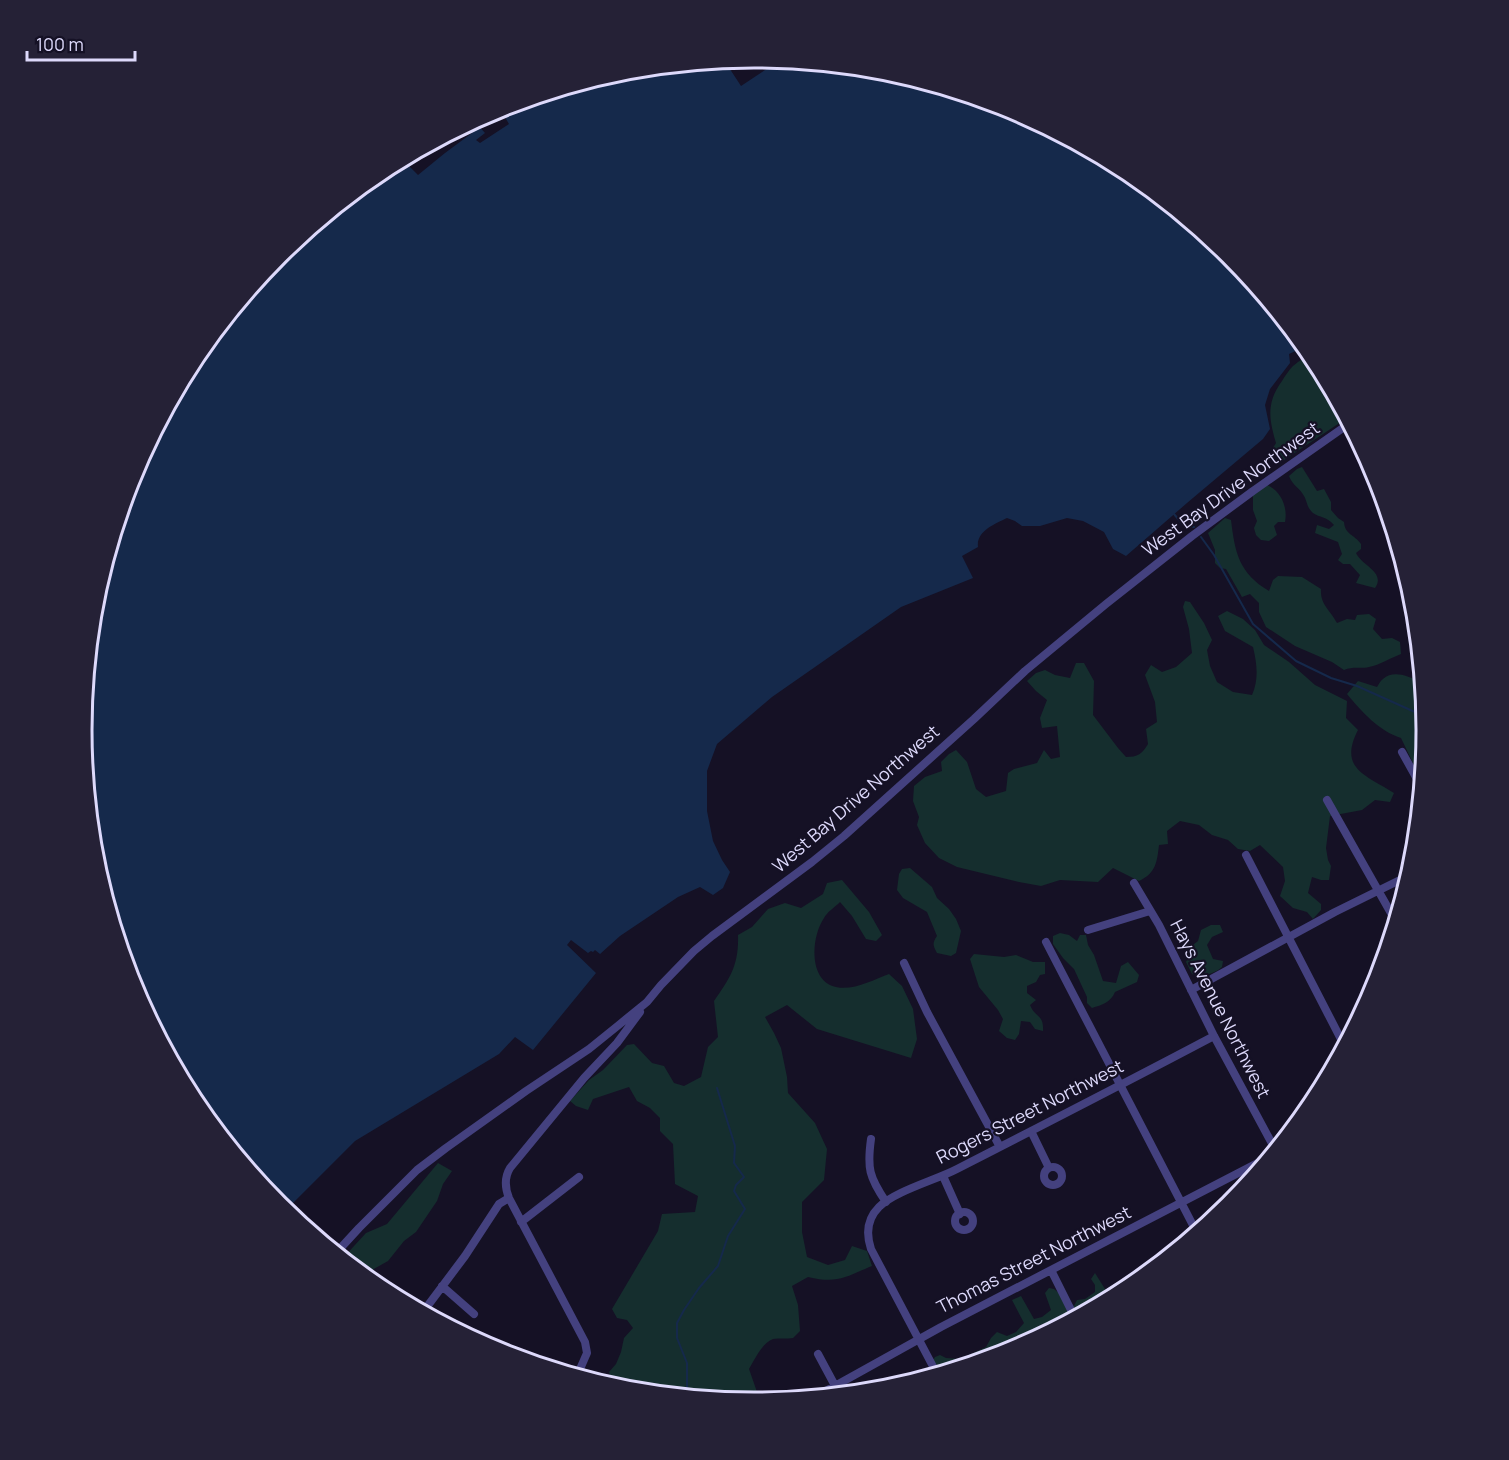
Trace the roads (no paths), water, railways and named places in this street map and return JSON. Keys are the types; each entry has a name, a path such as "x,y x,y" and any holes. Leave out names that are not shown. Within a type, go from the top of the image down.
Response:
{"street":[{"name":"West Bay Drive Northwest","path":"341,1248 417,1170 526,1091 589,1049 647,1002 694,951 844,836 1025,671 1192,536 1344,427"},
{"path":"1402,752 1416,776"},
{"path":"1327,800 1391,912"},
{"path":"1245,855 1340,1038"},
{"path":"1191,990 1335,912 1399,881"},
{"name":"Hays Avenue Northwest","path":"1134,883 1272,1143"},
{"path":"1088,930 1150,911"},
{"path":"1046,942 1193,1226"},
{"path":"904,963 927,1012 1000,1147"},
{"path":"580,1369 585,1358 585,1342 509,1198 506,1178 510,1168 584,1078 629,1028 647,1002"},
{"name":"Rogers Street Northwest","path":"918,1339 869,1242 869,1225 873,1213 882,1204 943,1176 1121,1086 1214,1036"},
{"path":"1031,1131 1049,1168"},
{"path":"871,1139 868,1161 870,1171 876,1187 886,1202"},
{"name":"Thomas Street Northwest","path":"842,1387 874,1363 918,1339 1255,1164"},
{"path":"943,1176 960,1214"},
{"path":"521,1222 579,1177"},
{"path":"427,1306 465,1256 499,1204 509,1198"},
{"path":"1051,1270 1072,1312"},
{"path":"442,1286 474,1314"},
{"path":"918,1339 934,1368"},
{"path":"818,1354 837,1387"}],"water":[{"path":"768,68 841,73 926,90 1008,118 1048,136 1123,179 1158,204 1223,262 1253,293 1297,350 1289,354 1290,363 1270,389 1265,405 1270,429 1263,439 1126,556 1113,549 1104,532 1083,521 1067,518 1040,526 1022,526 1007,518 983,532 978,541 978,547 962,556 973,578 901,607 772,697 717,744 707,771 707,811 713,841 730,872 723,888 713,895 700,887 678,897 620,936 600,954 595,950 588,953 571,940 567,945 596,973 533,1050 515,1037 499,1054 355,1141 292,1204 256,1167 204,1098 160,1023 127,943 105,859 93,773 93,687 105,601 127,517 160,437 204,362 256,293 318,232 386,179 408,165 418,175 473,131 480,127 485,133 476,140 480,143 509,124 505,117 583,90 625,80 711,69 730,69 741,86"}],"waterway":[{"path":"1174,514 1183,525 1194,527"},
{"path":"1201,537 1214,555 1253,624 1296,661 1331,678 1357,686 1417,713"},
{"path":"687,1389 687,1363 677,1338 677,1323 699,1288 718,1266 728,1236 745,1209 734,1191 736,1185 744,1177 734,1163 735,1146 717,1088"}]}
